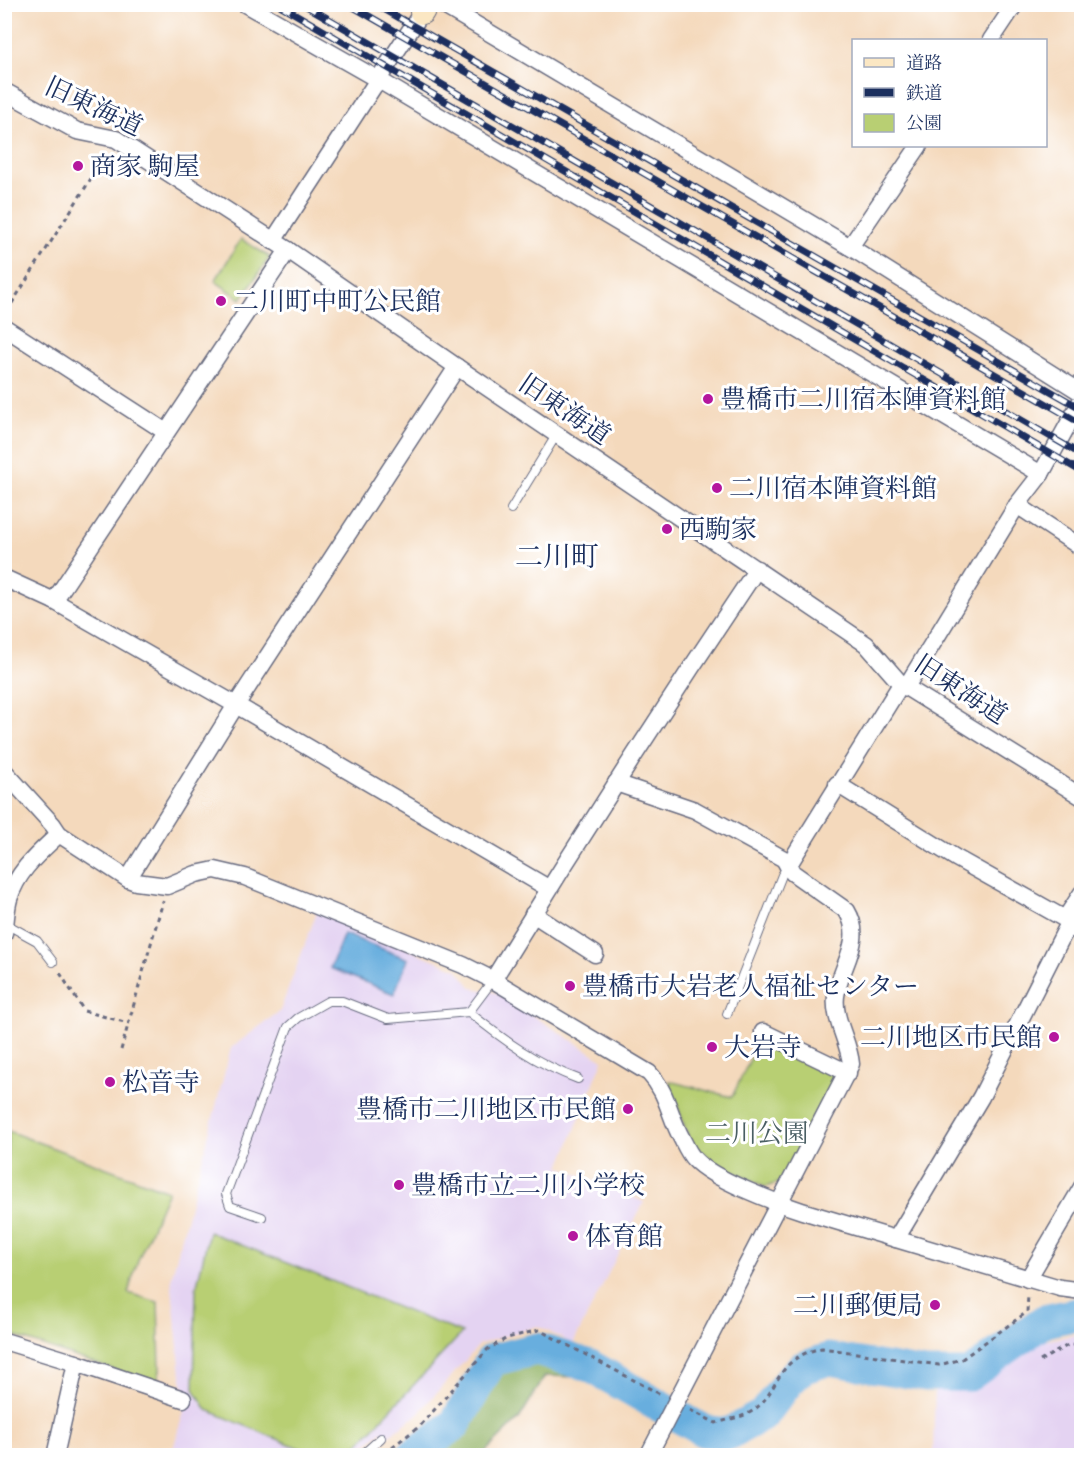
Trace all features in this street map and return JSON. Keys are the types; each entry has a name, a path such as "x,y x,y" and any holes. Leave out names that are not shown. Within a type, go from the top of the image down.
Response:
{"street":[{"path":"245,4 1041,474"},
{"path":"992,39 1015,4"},
{"path":"54,601 166,432 281,245 377,80 429,7 850,247 1082,393"},
{"name":"旧東海道","path":"4,92 77,131 116,139 281,245 866,644 903,685 1082,796"},
{"path":"850,247 918,147"},
{"path":"4,327 166,432"},
{"path":"128,879 236,705 458,367"},
{"path":"788,866 837,784 1017,505 1041,474 1082,399"},
{"path":"1017,505 1082,548"},
{"path":"492,980 548,888 694,661 757,569"},
{"path":"4,578 54,601 548,888"},
{"path":"4,771 59,834 128,879 167,886 196,874 216,870 245,877 463,965 492,980 649,1073 660,1085 680,1136 694,1159 719,1177 778,1203 1028,1279 1060,1288 1082,1291"},
{"path":"616,783 695,810 784,859 793,873 847,911 853,920 854,944 836,997 837,1015 850,1051 851,1064 848,1073 648,1455"},
{"path":"837,784 956,858 1066,922 1082,934"},
{"path":"5,928 7,899 17,879 29,862 59,834"},
{"path":"896,1239 981,1097 1082,893"},
{"path":"533,914 595,954"},
{"path":"763,1032 848,1073"},
{"path":"1028,1279 1082,1187"},
{"path":"4,1341 183,1399"},
{"path":"55,1455 76,1363"}],"lane":[{"path":"511,509 557,434"},
{"path":"727,1014 782,875 788,866"},
{"path":"5,928 37,941 53,962"},
{"path":"469,1012 492,980"},
{"path":"262,1217 230,1206 226,1194 288,1027 298,1018 328,1001 342,1001 388,1019 469,1012 508,1042 551,1069 578,1079"},
{"path":"361,1455 381,1438"}],"path":[{"path":"4,315 116,139"},
{"path":"121,1050 167,886"},
{"path":"53,962 84,1011 128,1023"},
{"path":"1040,1361 1068,1345 1082,1345"}],"shaded area":[{"name":"豊橋市立二川小学校","path":"317,912 457,969 472,988 497,993 603,1060 560,1167 644,1202 573,1344 538,1326 480,1344 416,1416 385,1438 382,1431 353,1455 171,1456 189,1394 182,1385 171,1279 231,1048 280,1011"},
{"path":"1081,1334 1081,1455 933,1455 935,1390 1031,1343"}],"green space":[{"path":"241,239 270,257 241,299 215,281"},
{"name":"二川公園","path":"763,1032 839,1072 782,1182 765,1187 717,1163 690,1142 669,1081 732,1097"},
{"path":"8,1131 168,1191 138,1260 128,1293 158,1302 160,1370 156,1384 5,1333 4,1214"},
{"path":"209,1232 462,1333 353,1450 337,1455 316,1455 207,1410 194,1389 196,1289"},
{"path":"536,1340 575,1358 578,1377 545,1376 519,1419 482,1455 420,1455 491,1371"}],"water":[{"path":"344,934 408,959 394,994 330,968"}],"waterway":[{"path":"412,1456 455,1424 492,1360 537,1349 590,1366 704,1431 728,1434 763,1415 802,1368 829,1359 926,1375 969,1375 1044,1321 1082,1313"}],"railway":[{"path":"278,4 1082,472"},
{"path":"303,4 1082,455"},
{"path":"348,4 1082,424"},
{"path":"375,4 1082,409"}],"place":[{"name":"商家 駒屋","path":"78,166"},
{"name":"二川町中町公民館","path":"221,301"},
{"name":"豊橋市二川宿本陣資料館","path":"708,399"},
{"name":"二川宿本陣資料館","path":"717,488"},
{"name":"西駒家","path":"667,529"},
{"name":"豊橋市大岩老人福祉センター","path":"570,986"},
{"name":"二川地区市民館","path":"1054,1037"},
{"name":"大岩寺","path":"712,1047"},
{"name":"松音寺","path":"110,1082"},
{"name":"豊橋市二川地区市民館","path":"628,1109"},
{"name":"豊橋市立二川小学校","path":"399,1185"},
{"name":"体育館","path":"573,1236"},
{"name":"二川郵便局","path":"935,1305"}],"district":[{"name":"二川町","path":"557,556"}]}
